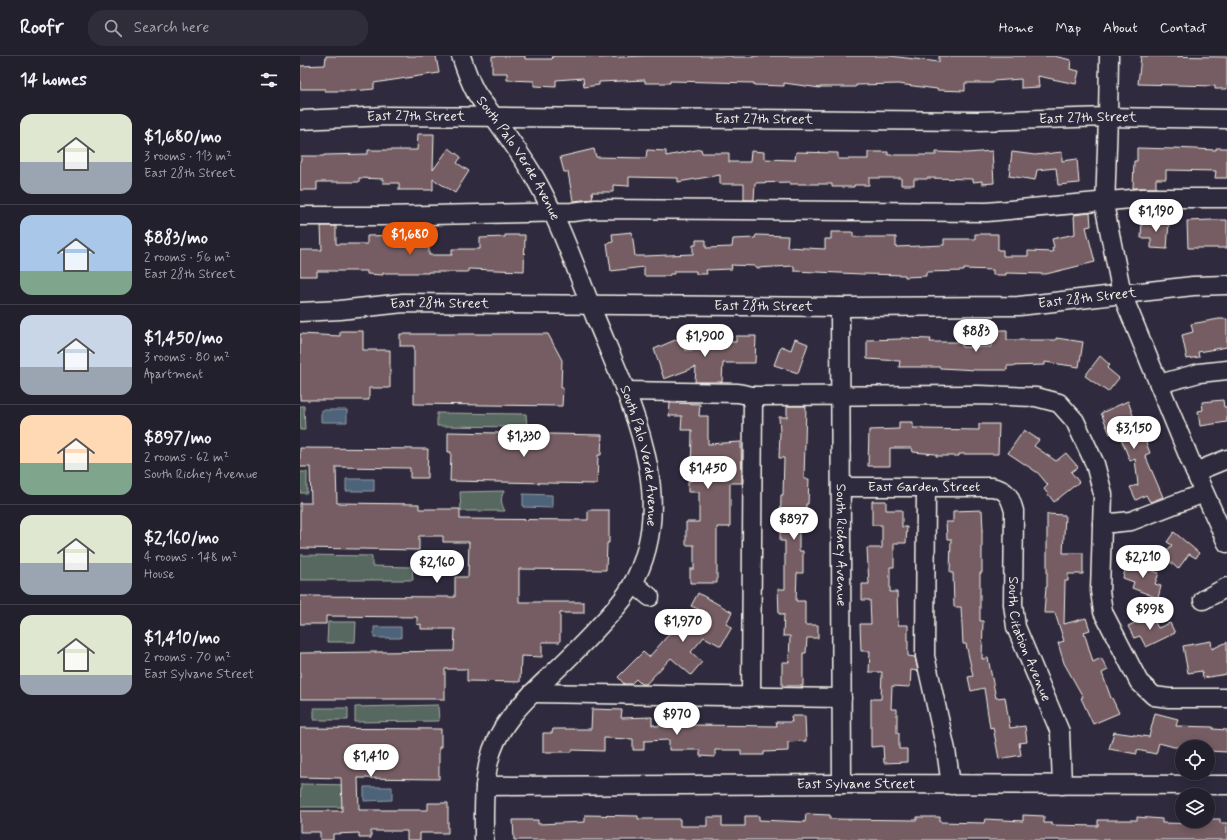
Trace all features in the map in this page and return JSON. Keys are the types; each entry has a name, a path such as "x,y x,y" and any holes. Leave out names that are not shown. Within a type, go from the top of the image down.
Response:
{"street":[{"name":"South Palo Verde Avenue","path":"461,56 475,92 529,168 552,212 626,392 643,444 652,497 652,516 646,550 633,583 618,605 604,621 582,645 532,693 512,716 492,748 485,786 484,840"},
{"path":"1109,56 1105,209 1122,294 1195,472 1226,538"},
{"name":"East 27th Street","path":"300,120 387,116 971,121 1108,117 1227,118"},
{"path":"300,216 382,216 572,212 596,209 987,212 1142,198 1227,198"},
{"name":"East 28th Street","path":"300,312 340,310 403,303 840,307 1019,306 1193,286 1227,286"},
{"name":"South Richey Avenue","path":"840,307 842,784"},
{"path":"1159,384 1199,373 1227,370"},
{"path":"626,392 738,393 752,396 978,394 1036,397 1059,403 1075,421 1095,464 1103,494 1100,591 1103,612 1139,682 1154,696 1169,698 1227,698"},
{"path":"751,696 752,396"},
{"path":"1195,472 1227,459"},
{"name":"East Garden Street","path":"841,487 992,488 1006,492"},
{"path":"926,488 925,656 946,750 951,784"},
{"name":"South Citation Avenue","path":"1006,492 1010,498 1014,511 1013,604 1016,627 1060,732 1062,785"},
{"path":"1102,524 1131,521 1204,493"},
{"path":"633,583 650,597"},
{"path":"1203,600 1227,586"},
{"path":"532,693 842,698"},
{"name":"East Sylvane Street","path":"485,786 842,784 1227,785"}],"green space":[{"path":"300,406 304,406 305,430 300,430"},
{"path":"437,413 526,414 527,427 437,426"},
{"path":"300,472 307,472 307,493 300,493"},
{"path":"504,491 502,501 505,511 461,511 460,492"},
{"path":"300,555 372,556 372,566 412,567 413,580 300,580"},
{"path":"328,622 356,622 355,642 327,642"},
{"path":"438,705 439,721 355,722 355,707"},
{"path":"314,708 348,708 348,720 314,720"},
{"path":"301,784 350,785 350,807 300,807"}],"water":[{"path":"321,410 347,410 347,422 321,422"},
{"path":"346,479 374,479 374,491 346,491"},
{"path":"523,494 552,495 552,508 523,507"},
{"path":"374,627 401,627 401,638 374,638"},
{"path":"364,787 392,787 392,800 364,801"}],"building":[{"path":"326,56 436,56 439,73 374,83 374,89 325,91 325,89 300,89 300,66 325,65"},
{"path":"492,56 525,56 525,59 552,59 553,56 599,56 599,58 645,56 890,56 939,62 939,56 1054,56 1071,60 1070,69 1079,71 1076,84 1038,76 1039,87 1021,88 1021,79 993,81 993,83 965,83 965,91 937,90 898,84 820,88 784,83 784,86 754,85 754,83 670,81 670,83 645,83 645,80 599,82 599,85 584,87 583,78 556,80 556,87 534,86 534,81 507,80 507,73 492,73"},
{"path":"1141,56 1227,57 1227,89 1215,89 1215,86 1138,84"},
{"path":"418,134 434,134 433,170 449,148 461,157 457,163 469,171 455,193 433,179 433,190 399,190 399,183 383,183 383,179 359,178 359,182 317,182 317,190 300,190 301,156 368,154 368,150 417,150"},
{"path":"1137,148 1216,150 1216,148 1227,148 1227,178 1215,178 1216,171 1166,170 1166,179 1156,179 1156,188 1133,188 1134,161 1137,161"},
{"path":"594,149 596,157 646,158 647,150 666,151 666,156 701,149 702,153 729,153 729,162 750,162 751,151 764,152 764,159 795,160 796,152 838,153 838,159 868,159 868,152 888,152 888,155 936,155 936,152 967,153 992,151 994,183 982,184 982,181 973,182 973,179 927,178 914,179 914,185 901,185 901,178 869,178 869,185 854,185 854,187 832,187 832,184 790,184 790,182 755,183 754,200 744,200 744,184 720,184 720,175 678,182 678,178 629,177 629,186 613,185 613,192 592,192 593,199 573,201 568,172 564,172 560,157"},
{"path":"1012,152 1035,155 1062,152 1062,161 1077,159 1079,183 1058,185 1056,168 1037,170 1035,180 1009,176"},
{"path":"1090,213 1091,226 1086,227 1095,262 1046,274 1006,273 1006,275 993,275 993,270 964,269 964,271 926,272 926,276 905,277 905,275 794,271 794,266 755,268 755,266 731,265 732,269 706,270 707,274 696,274 696,271 674,271 674,274 670,274 669,276 644,276 644,267 611,271 607,243 613,242 612,234 632,232 635,256 645,256 693,254 693,245 696,245 696,240 706,240 706,248 732,247 733,239 755,238 756,235 788,236 787,247 825,249 825,239 831,239 831,232 853,232 853,237 896,237 896,247 944,245 944,239 975,239 975,234 998,234 998,250 1003,250 1003,256 1028,256 1028,251 1053,252 1052,248 1054,247 1052,239 1075,234 1074,215"},
{"path":"1142,220 1169,222 1167,249 1151,248 1151,238 1141,238"},
{"path":"1227,220 1227,248 1188,248 1187,221"},
{"path":"321,226 336,226 336,244 367,244 367,236 403,235 403,233 420,234 420,238 429,238 429,255 452,255 452,249 480,249 480,238 505,237 505,235 525,235 524,271 468,269 468,272 383,273 383,275 367,274 367,271 317,271 317,276 300,276 300,250 322,250"},
{"path":"1227,319 1227,347 1198,352 1199,357 1187,359 1182,335 1193,332 1191,324"},
{"path":"991,330 1007,330 1007,340 1056,340 1056,338 1083,342 1079,367 1045,362 1045,365 1007,366 1007,370 977,370 940,367 899,367 900,361 867,359 867,340 901,338 931,339 930,342 963,342 962,347 991,347"},
{"path":"340,331 363,331 363,350 390,350 390,388 369,388 369,400 300,400 300,334 340,336"},
{"path":"400,334 548,334 562,360 562,406 414,404 414,346 400,346"},
{"path":"736,336 756,336 755,363 723,363 722,382 695,382 696,367 664,379 654,349 680,338 685,350 710,350 711,341 736,342"},
{"path":"795,339 808,344 798,373 774,365 781,346 791,350"},
{"path":"1100,356 1110,365 1107,368 1119,378 1108,392 1085,376"},
{"path":"1223,400 1224,407 1227,407 1227,422 1200,426 1198,411 1203,410 1202,402"},
{"path":"1128,401 1141,438 1144,437 1150,453 1145,455 1163,497 1150,502 1146,495 1136,500 1130,487 1138,485 1135,459 1130,461 1118,431 1110,434 1101,413"},
{"path":"670,403 700,404 699,416 708,416 708,444 741,442 742,483 730,483 730,527 717,527 717,583 690,583 690,569 694,569 694,545 686,545 686,522 699,522 699,492 688,492 688,481 691,481 692,430 681,430 682,416 669,416"},
{"path":"787,406 806,406 804,479 809,479 808,504 806,504 805,527 799,527 799,551 803,551 803,573 797,573 796,601 805,601 805,625 818,625 818,638 807,638 806,653 803,653 803,686 782,686 782,662 789,662 790,636 783,636 784,614 779,614 778,589 785,589 785,541 780,541 781,495 783,495 784,458 779,458 779,417 787,417"},
{"path":"899,422 913,422 913,428 922,429 979,430 979,424 999,424 998,454 959,454 959,456 936,456 936,454 913,452 912,448 890,448 890,466 868,466 869,430 899,429"},
{"path":"1024,430 1039,440 1034,446 1056,461 1066,453 1078,467 1071,472 1079,482 1054,502 1044,489 1048,485 1038,473 1008,453"},
{"path":"448,432 602,435 601,455 598,455 597,484 450,481 451,452 448,452"},
{"path":"300,448 428,449 427,478 410,478 410,468 336,467 337,503 419,504 419,509 460,509 460,519 588,520 588,510 609,510 609,543 607,543 606,570 519,569 519,602 584,602 584,613 560,613 560,642 542,642 542,657 521,656 520,682 467,681 467,669 445,669 445,699 300,699 300,653 454,651 455,629 421,629 421,624 417,625 417,617 326,616 326,624 300,624 300,596 455,597 455,577 468,577 469,542 443,542 443,536 419,536 419,550 300,548 300,503 311,503 310,467 300,467"},
{"path":"872,501 886,501 886,510 902,510 902,527 907,527 906,543 894,543 894,567 890,567 890,592 897,592 898,625 908,625 908,656 915,657 918,671 911,670 910,687 892,686 891,709 897,709 899,749 907,749 907,762 884,763 883,746 871,747 871,699 881,699 882,672 869,672 870,651 861,651 860,624 871,624 870,600 862,600 862,584 869,584 867,548 882,548 882,525 872,525"},
{"path":"982,510 983,530 982,573 980,573 980,621 983,621 982,659 988,658 996,698 1005,697 1010,728 1025,726 1027,742 1019,743 1021,755 999,759 993,727 990,728 984,688 971,691 968,677 973,676 966,644 963,644 961,607 954,607 953,573 950,573 951,539 947,539 946,522 953,522 953,511"},
{"path":"1047,514 1065,515 1063,553 1083,553 1083,574 1068,574 1068,581 1065,581 1064,624 1086,618 1090,630 1084,632 1093,662 1101,658 1108,670 1102,673 1111,698 1119,713 1093,724 1081,698 1083,697 1064,663 1058,643 1064,641 1055,613 1044,613 1047,587"},
{"path":"1174,532 1199,553 1196,558 1189,554 1178,569 1165,557 1165,553 1172,545 1167,542"},
{"path":"1127,562 1159,573 1155,584 1161,586 1158,598 1132,588 1134,582 1123,578"},
{"path":"698,593 732,612 726,624 732,627 721,646 704,637 691,652 702,662 691,675 671,658 646,684 641,684 636,679 631,684 624,684 618,677 643,652 649,657 677,625 687,634 700,610 691,606"},
{"path":"1151,615 1158,628 1170,623 1175,633 1146,647 1140,636 1134,638 1128,626"},
{"path":"1211,641 1212,649 1227,642 1227,674 1203,678 1202,671 1188,673 1183,646"},
{"path":"592,709 622,710 621,718 652,717 652,725 655,726 777,726 776,722 792,722 791,716 805,716 806,741 788,742 788,751 764,752 764,755 741,755 741,750 715,750 715,757 700,756 700,750 669,750 669,740 644,741 644,750 633,750 633,739 604,738 604,751 572,750 572,752 543,752 543,733 552,733 553,729 591,729"},
{"path":"1155,713 1178,719 1176,726 1213,727 1213,729 1227,730 1227,752 1215,751 1215,740 1175,740 1175,747 1159,743 1156,754 1137,750 1137,754 1109,749 1114,732 1149,737"},
{"path":"300,728 441,729 441,747 439,747 439,779 358,778 359,810 428,810 428,803 448,803 448,833 420,833 420,840 407,840 407,831 371,831 371,838 359,838 359,833 333,834 333,840 320,840 320,832 300,832 300,811 342,811 341,778 300,777"},
{"path":"806,814 830,815 830,819 917,820 917,817 940,817 940,822 984,823 985,819 1023,821 1023,815 1044,816 1044,823 1052,823 1052,825 1098,826 1098,820 1137,820 1137,817 1162,819 1162,823 1175,823 1175,828 1215,828 1215,819 1220,819 1220,823 1227,823 1227,840 514,840 513,820 538,820 538,824 585,822 585,815 638,816 638,819 680,819 680,826 707,826 707,817 722,817 722,826 745,826 745,816 759,816 759,820 805,822"}]}
